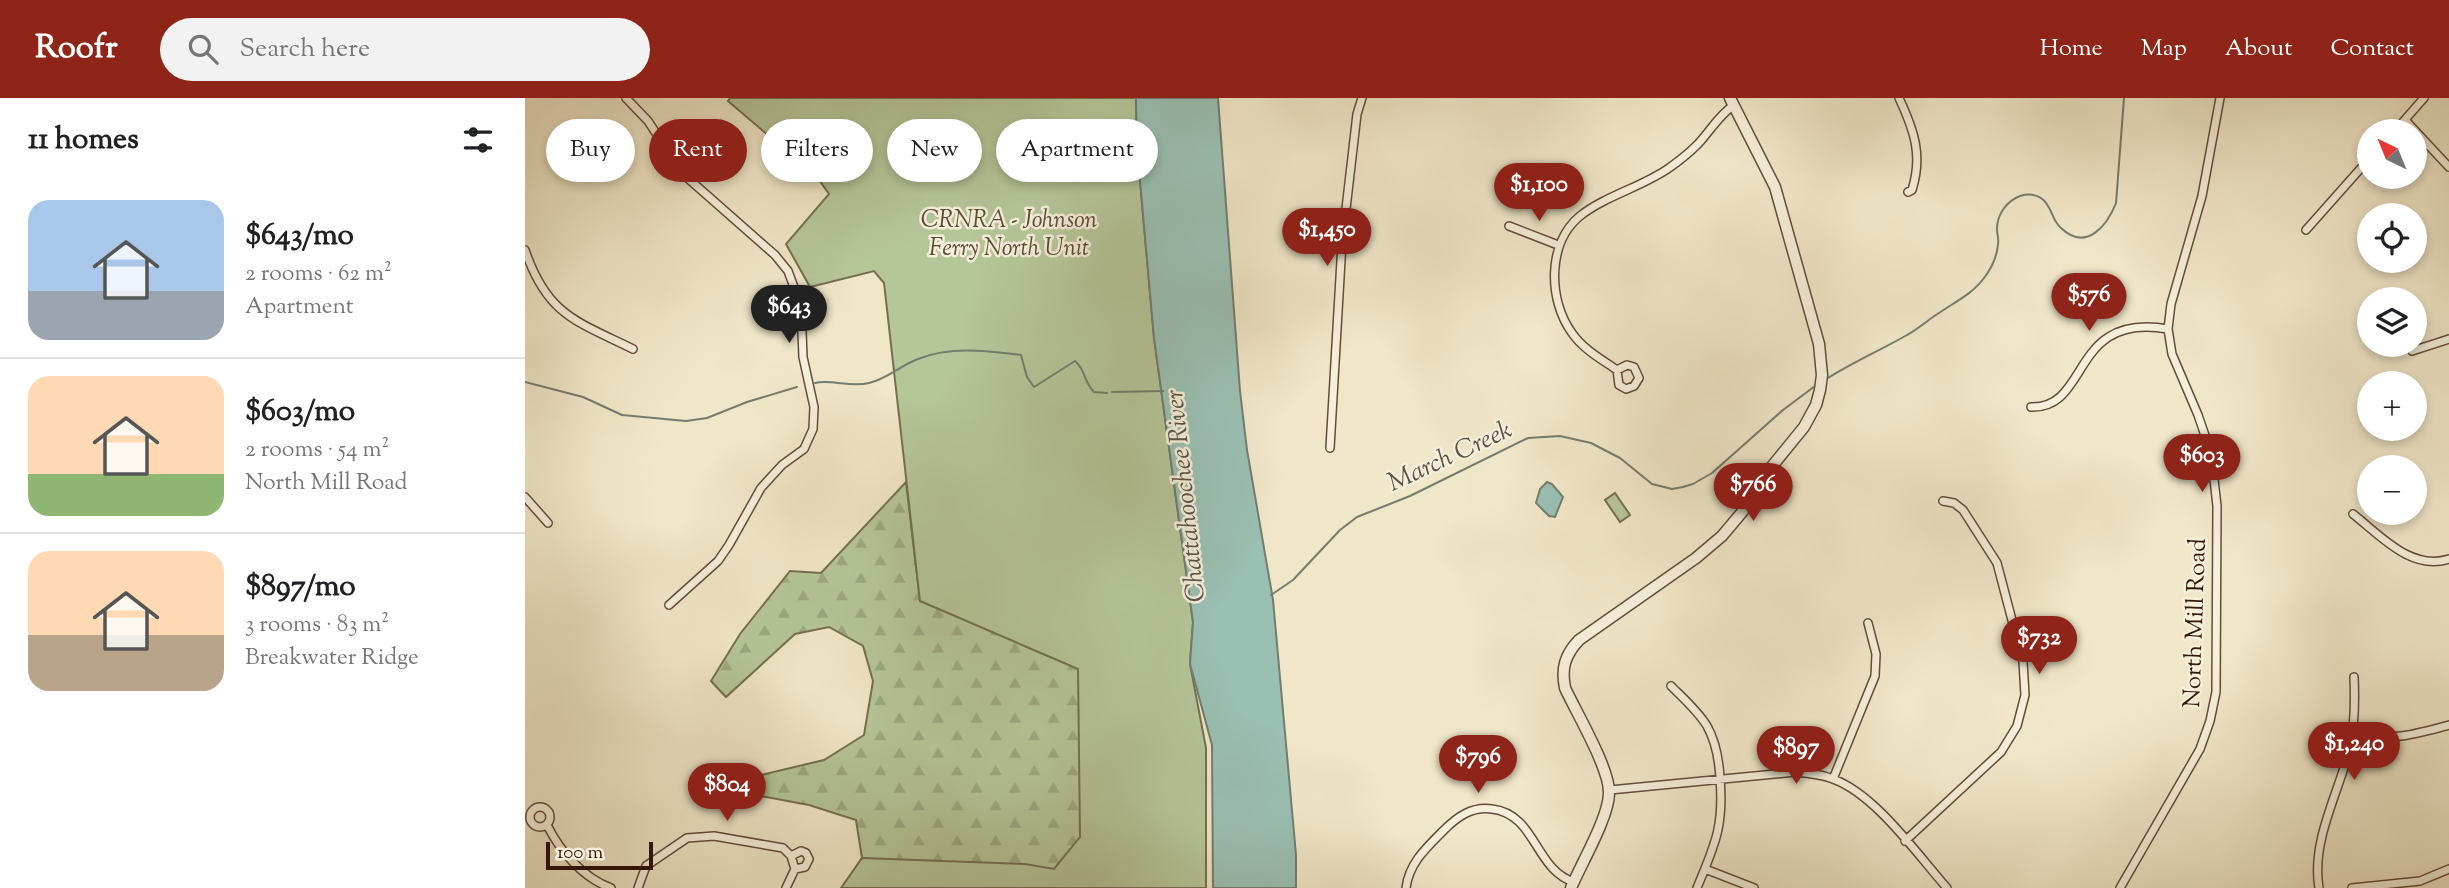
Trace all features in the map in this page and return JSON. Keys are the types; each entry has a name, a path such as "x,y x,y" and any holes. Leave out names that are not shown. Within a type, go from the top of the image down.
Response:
{"street":[{"path":"626,98 648,121 683,174 775,254 788,271 801,306 803,357 814,407 813,429 804,449 782,465 761,488 718,561 669,605"},
{"path":"1330,448 1342,243 1357,114 1362,98"},
{"path":"1899,98 1912,126 1918,149 1916,177 1912,190 1908,192"},
{"name":"North Mill Road","path":"2120,888 2200,750 2210,721 2215,692 2215,477 2204,430 2172,354 2168,329 2171,304 2202,196 2220,98"},
{"path":"2407,119 2424,98"},
{"path":"1406,888 1412,867 1420,854 1452,822 1470,811 1487,808 1509,813 1520,821 1553,871 1572,885 1604,815 1610,790 1602,766 1565,688 1562,676 1569,650 1579,640 1696,558 1722,536 1743,511 1769,470 1804,427 1816,405 1822,359 1819,344 1775,187 1732,102 1685,156 1647,182 1580,216 1567,229 1558,245 1555,280 1565,322 1572,335 1617,370"},
{"path":"2427,143 2449,167"},
{"path":"2306,230 2357,173"},
{"path":"1509,226 1558,245"},
{"path":"525,250 537,282 554,304 579,322 633,349"},
{"path":"2031,407 2046,405 2058,398 2074,381 2094,349 2112,334 2138,326 2168,329"},
{"path":"2427,346 2449,339"},
{"path":"525,497 548,523"},
{"path":"1905,841 2001,752 2017,726 2025,695 2023,662 1997,563 1963,510 1954,503 1943,501"},
{"path":"2353,514 2412,558 2431,563 2449,559"},
{"path":"1833,779 1875,676 1876,654 1868,623"},
{"path":"2319,888 2319,846 2352,735 2354,677"},
{"path":"1671,686 1707,727 1717,753 1722,801 1721,823 1697,888"},
{"path":"2352,735 2375,739 2397,738 2449,725"},
{"path":"1610,790 1795,772 1833,779 1867,798 1947,888"},
{"path":"528,809 546,809 550,818 547,825 534,825 530,821 528,809"},
{"path":"547,825 578,867 611,888"},
{"path":"638,888 646,866 678,843 698,835 714,835 783,848 791,856 795,869 786,888"},
{"path":"791,856 801,851 808,856 809,861 805,867 795,869"},
{"path":"1705,869 1754,888"},
{"path":"2352,888 2420,881 2449,869"}],"green space":[{"name":"CRNRA - Johnson Ferry North Unit","path":"730,98 1136,98 1136,119 996,119 996,182 1140,182 1154,338 1193,622 1190,664 1206,748 1206,888 841,888 862,858 1025,864 1054,869 1080,837 1078,669 920,601 884,283 874,271 810,287 786,244 829,194 821,182 873,182 873,119 761,119 761,129 728,101"},
{"path":"906,482 920,601 1104,672 1090,888 843,888 862,858 856,820 809,805 744,793 748,778 824,760 864,735 873,681 863,646 829,627 795,634 726,697 711,681 740,634 790,571 821,573"},
{"path":"1615,493 1630,515 1620,522 1605,500"}],"water":[{"name":"Chattahoochee River","path":"1136,98 1218,98 1240,391 1247,450 1273,600 1296,855 1296,888 1213,888 1212,745 1190,664 1193,622 1154,338 1140,182 1158,182 1158,119 1136,119"},
{"path":"1547,482 1563,497 1555,517 1549,516 1536,503 1540,489"}],"waterway":[{"name":"March Creek","path":"1828,378 1912,332 1975,288 1987,274 1995,258 1997,223 2001,213 2015,198 2028,195 2041,198 2058,225 2070,235 2087,237 2095,233 2107,220 2116,203 2124,98"},
{"path":"815,383 869,383 931,355 969,351 1021,355 1027,377 1034,387 1075,361 1094,392 1107,393"},
{"path":"525,382 583,397 622,415 686,421 707,418 747,402 797,387"},
{"name":"March Creek","path":"1271,595 1293,580 1340,530 1357,517 1410,496 1528,438 1560,436 1591,443 1620,458 1652,484 1672,489 1693,484 1712,473 1783,410 1815,386"},
{"name":"Chattahoochee River","path":"1112,392 1163,391"}]}
